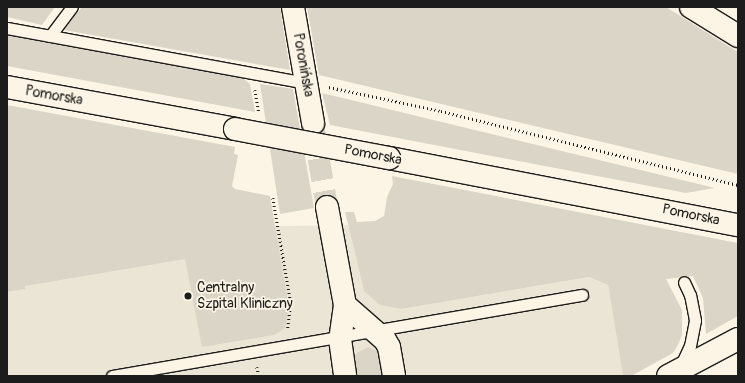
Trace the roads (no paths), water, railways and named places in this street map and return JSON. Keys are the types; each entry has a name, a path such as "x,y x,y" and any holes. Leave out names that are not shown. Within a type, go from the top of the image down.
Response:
{"street":[{"name":"Poronińska","path":"293,7 307,83 312,122"},
{"path":"691,7 738,36"},
{"name":"Pomorska","path":"7,87 738,225"},
{"path":"328,207 345,305 340,339 345,376"},
{"path":"345,305 362,322 375,330 389,347 394,376"},
{"path":"672,374 720,350 738,339"}],"lane":[{"path":"50,36 72,7"},
{"path":"7,28 307,83"},
{"path":"672,374 690,346 695,320 690,295 684,282"},
{"path":"112,376 340,339 375,330 582,295"}],"tunnel":[{"path":"313,126 327,207"}],"place":[{"name":"Centralny Szpital Kliniczny","path":"188,296"}]}
